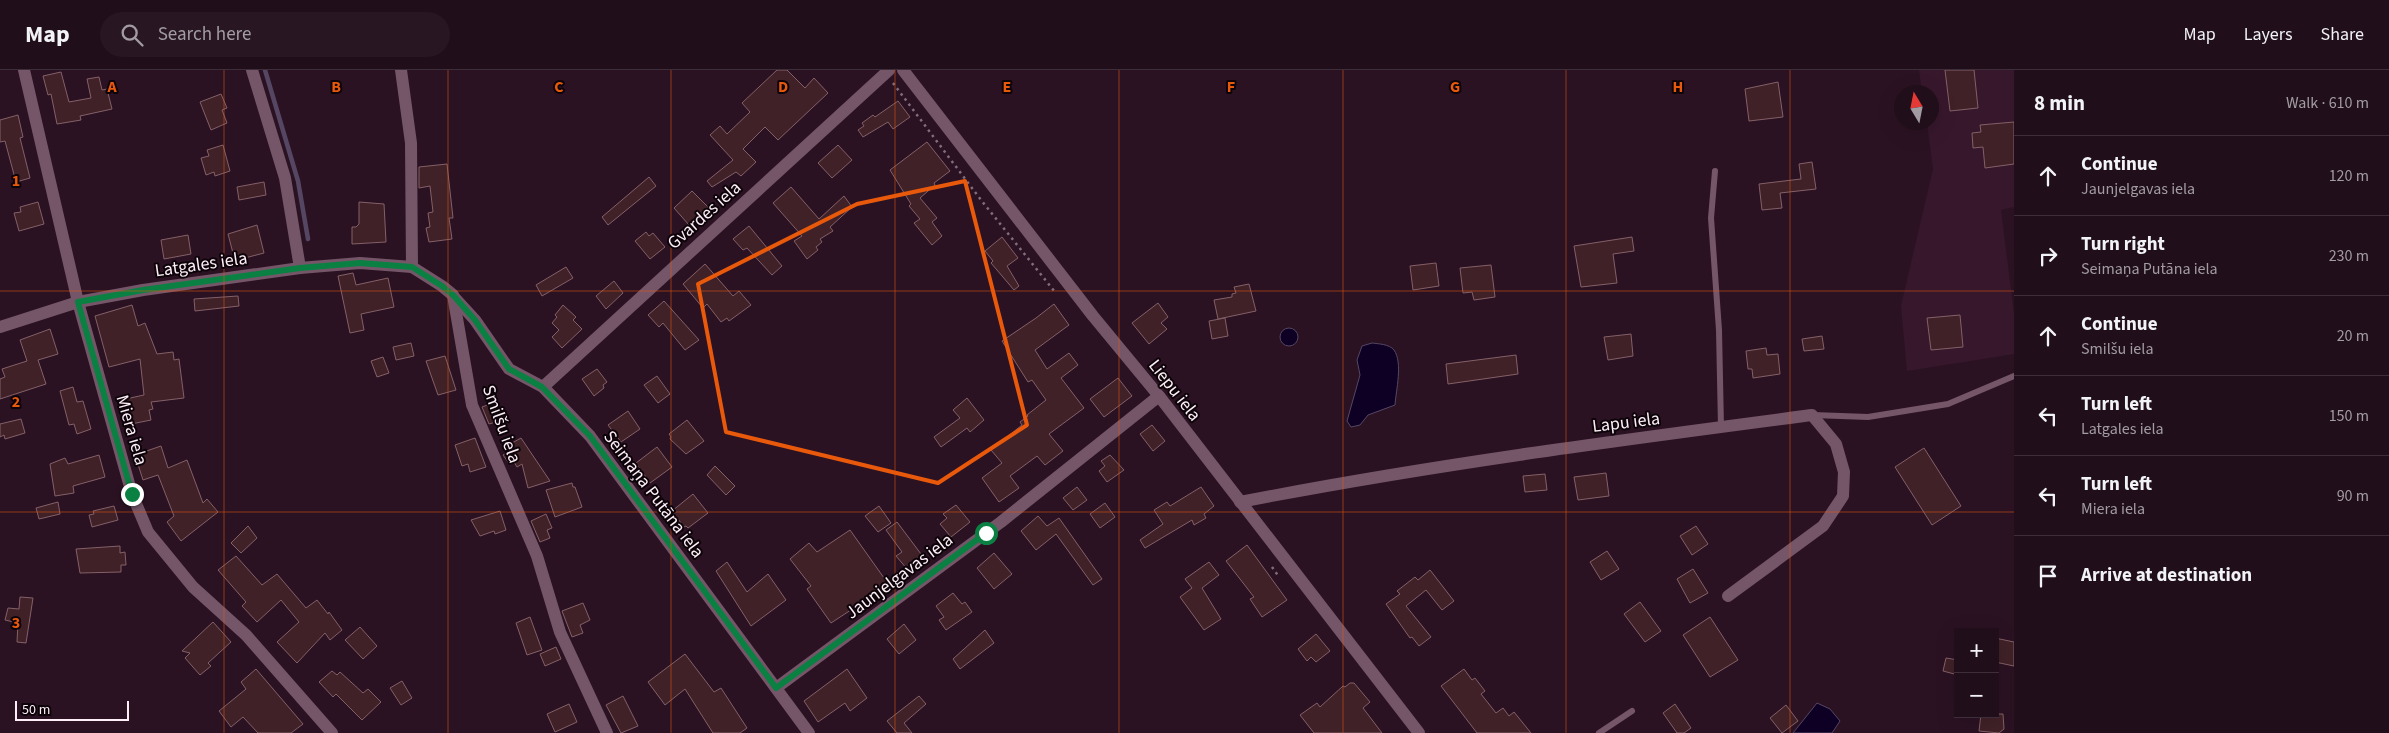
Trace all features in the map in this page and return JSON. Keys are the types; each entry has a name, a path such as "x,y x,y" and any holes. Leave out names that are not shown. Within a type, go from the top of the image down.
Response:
{"street":[{"name":"Miera iela","path":"24,70 78,302 132,494 148,532 194,588 246,635 332,733"},
{"path":"252,70 285,178 300,268"},
{"path":"402,70 411,143 412,267 453,295"},
{"name":"Gvardes iela","path":"542,387 889,70"},
{"name":"Liepu iela","path":"903,70 1092,316 1159,396 1419,733"},
{"name":"Latgales iela","path":"0,326 78,302 143,290 300,268 360,263 412,267"},
{"name":"Seimaņa Putāna iela","path":"453,295 475,320 509,369 542,387 590,436 809,733"},
{"name":"Smilšu iela","path":"453,295 472,406 537,556 560,632 607,733"},
{"name":"Jaunjelgavas iela","path":"776,688 1001,522 1159,396"},
{"path":"1728,596 1823,526 1843,496 1844,472 1836,444 1812,415"},
{"name":"Lapu iela","path":"1240,502 1422,469 1812,415"}],"lane":[{"path":"1715,171 1711,218 1719,330 1721,427"},
{"name":"Lapu iela","path":"1812,415 1868,416 1948,404 2014,376"},
{"path":"1599,733 1632,711"}],"highlighted area":[{"path":"965,181 1027,425 938,483 726,432 698,284 857,204"}],"shaded area":[{"path":"1919,70 2014,70 2014,207 2001,210 2014,314 2014,354 1907,371 1901,306 1933,169 1928,130 1939,130 1939,85 1921,85"},
{"path":"1289,328 1295,331 1298,337 1295,343 1289,346 1283,343 1280,337 1283,331"},
{"path":"1372,343 1389,347 1397,355 1399,369 1395,405 1368,415 1360,425 1351,427 1347,421 1360,375 1357,360 1362,346"},
{"path":"1817,703 1830,709 1840,721 1832,733 1793,733"}],"building":[{"path":"777,70 787,70 805,88 814,78 828,93 778,140 765,127 743,149 756,162 741,176 736,172 712,187 707,181 733,160 710,135 720,126 727,134 750,112 742,103"},
{"path":"1945,70 1974,70 1978,108 1950,111"},
{"path":"61,72 69,102 91,98 87,79 99,77 102,90 107,89 112,109 80,116 81,120 57,124 51,94 48,95 43,76"},
{"path":"1778,82 1783,117 1749,121 1745,89"},
{"path":"221,94 227,108 222,110 227,123 211,130 200,102"},
{"path":"898,101 910,117 893,129 888,122 863,137 858,130 864,126 862,123 873,115 875,117"},
{"path":"18,115 23,137 20,138 30,178 16,182 5,141 0,142 0,120"},
{"path":"2014,122 2014,164 1985,168 1983,147 1973,148 1972,133 1981,132 1980,125"},
{"path":"927,142 950,171 934,183 935,185 920,198 937,218 932,222 942,236 932,245 914,223 920,219 909,206 911,204 890,170"},
{"path":"223,145 230,171 215,176 214,172 206,175 201,158 209,156 207,150"},
{"path":"838,145 852,160 832,178 818,163"},
{"path":"1812,162 1816,189 1780,193 1782,208 1762,210 1759,184 1801,179 1799,164"},
{"path":"447,164 453,218 449,218 452,239 429,242 426,228 430,227 428,213 433,212 430,186 419,188 419,167"},
{"path":"649,177 656,186 608,225 602,217"},
{"path":"264,182 266,195 239,200 237,187"},
{"path":"791,187 819,219 844,196 852,207 830,227 833,231 820,239 822,242 816,247 818,250 807,259 794,241 802,236 773,203"},
{"path":"692,191 708,207 689,225 674,208"},
{"path":"38,202 44,224 19,231 14,213 21,212 20,207"},
{"path":"359,202 384,204 386,242 352,244 352,227 356,227 359,224"},
{"path":"257,225 264,253 241,259 241,256 234,257 228,234"},
{"path":"749,226 782,266 772,275 747,248 743,250 733,239"},
{"path":"646,232 649,236 653,233 665,247 650,259 635,241"},
{"path":"188,235 191,254 164,259 161,240"},
{"path":"1002,237 1018,258 1007,266 1019,286 1014,290 991,263 993,261 985,251"},
{"path":"1632,237 1634,251 1613,254 1617,283 1581,287 1574,246"},
{"path":"1436,263 1439,286 1413,290 1410,266"},
{"path":"705,264 733,296 739,291 751,305 729,321 727,318 721,322 707,304 703,308 683,284"},
{"path":"1491,265 1495,297 1474,300 1472,292 1463,293 1460,268"},
{"path":"566,267 573,278 542,296 536,285"},
{"path":"353,273 356,285 388,278 394,307 361,314 364,330 350,333 338,276"},
{"path":"614,281 623,293 606,309 596,296"},
{"path":"1249,284 1256,311 1218,319 1214,300 1232,297 1232,294 1236,293 1234,287"},
{"path":"238,296 239,306 195,311 194,299"},
{"path":"664,301 699,340 685,350 663,323 659,327 648,315"},
{"path":"1158,303 1168,317 1161,323 1167,329 1149,344 1132,323"},
{"path":"1054,304 1069,325 1035,350 1047,369 1069,353 1078,365 1061,378 1084,408 1049,434 1063,451 1045,465 1037,456 1010,476 1019,488 999,502 982,478 1002,463 991,450 1022,425 1020,422 1046,400 1032,380 1028,382 1002,341"},
{"path":"132,305 138,326 145,323 157,354 173,352 174,360 179,359 184,398 151,402 153,409 149,410 151,420 126,425 121,400 144,395 140,359 109,367 95,316"},
{"path":"563,305 576,317 573,320 582,329 562,348 552,337 559,330 552,323 557,317 555,315"},
{"path":"1960,315 1963,347 1931,350 1927,318"},
{"path":"1225,318 1228,336 1212,339 1209,321"},
{"path":"50,329 58,354 38,360 46,384 0,399 0,379 5,377 2,369 27,361 20,340"},
{"path":"1631,334 1633,356 1608,360 1604,337"},
{"path":"1822,336 1824,349 1804,351 1802,339"},
{"path":"411,343 414,356 396,360 393,347"},
{"path":"1766,348 1767,355 1778,354 1780,374 1753,378 1752,369 1748,369 1746,351"},
{"path":"1516,355 1518,374 1448,384 1446,364"},
{"path":"445,356 456,390 438,395 426,361"},
{"path":"383,357 389,373 377,377 371,361"},
{"path":"597,369 607,382 603,385 604,388 594,396 582,379"},
{"path":"657,376 670,394 658,403 644,385"},
{"path":"1118,378 1132,396 1104,417 1090,399"},
{"path":"73,387 77,402 83,401 91,429 77,434 74,424 69,425 60,391"},
{"path":"967,398 984,420 970,432 967,428 941,447 934,437 960,418 953,410"},
{"path":"490,404 496,422 489,424 482,407"},
{"path":"628,411 640,429 621,442 608,425"},
{"path":"21,419 25,433 5,439 4,435 0,437 0,424"},
{"path":"687,420 704,441 686,454 670,439 669,434"},
{"path":"1152,425 1165,441 1153,451 1140,434"},
{"path":"475,438 486,467 470,472 468,464 462,466 455,445"},
{"path":"521,438 550,481 528,488 522,464 517,467 514,462 510,465 503,455 508,452 505,447"},
{"path":"161,446 168,468 187,460 203,503 207,499 218,512 181,541 167,522 174,516 158,475 143,480 135,455"},
{"path":"657,447 672,467 650,483 636,463"},
{"path":"1924,448 1961,506 1932,525 1895,467"},
{"path":"99,455 105,477 73,486 74,493 55,496 50,464 65,458 68,464"},
{"path":"1110,455 1124,470 1107,482 1099,471 1105,466 1101,461"},
{"path":"715,466 735,486 726,495 707,475"},
{"path":"1606,473 1609,496 1578,500 1574,477"},
{"path":"1545,474 1547,490 1525,492 1523,476"},
{"path":"572,483 582,507 555,517 546,490"},
{"path":"1077,487 1087,500 1073,510 1063,498"},
{"path":"1201,487 1214,506 1204,514 1206,518 1194,525 1192,520 1145,548 1140,540 1163,524 1154,510 1167,502 1170,506"},
{"path":"693,494 708,513 688,528 684,527 672,511"},
{"path":"58,502 60,514 39,519 36,508"},
{"path":"1105,503 1115,517 1100,528 1090,514"},
{"path":"956,505 970,522 951,537 940,524 947,518 943,514"},
{"path":"114,506 118,520 92,527 89,515 94,514 93,511"},
{"path":"879,506 891,523 878,532 865,516"},
{"path":"500,511 506,530 495,534 494,531 480,536 471,520"},
{"path":"546,514 552,528 547,530 550,538 540,542 531,521"},
{"path":"1038,516 1047,526 1059,518 1102,579 1093,585 1056,534 1036,550 1021,531"},
{"path":"897,522 924,558 908,570 896,556 902,552 886,530"},
{"path":"248,526 257,538 241,553 231,543"},
{"path":"1696,526 1708,544 1692,555 1680,536"},
{"path":"850,530 889,585 831,623 807,589 811,586 790,559 809,543 817,552"},
{"path":"1247,545 1287,600 1262,617 1250,599 1254,597 1226,561"},
{"path":"120,546 120,553 125,552 126,565 121,565 121,572 80,573 76,549"},
{"path":"1607,551 1619,569 1601,580 1590,562"},
{"path":"994,553 1012,574 994,589 977,568"},
{"path":"236,556 262,585 277,574 306,608 317,600 328,614 329,612 342,630 330,640 325,633 297,663 277,642 299,622 281,600 257,622 242,606 246,602 218,570"},
{"path":"727,562 747,592 768,574 786,600 751,626 716,571"},
{"path":"1209,562 1219,575 1202,588 1221,619 1204,630 1180,597 1192,588 1185,579"},
{"path":"1693,569 1708,593 1690,603 1677,579"},
{"path":"1430,570 1454,601 1442,610 1426,590 1406,606 1431,637 1419,646 1412,637 1410,638 1386,604 1400,594 1397,591 1415,577 1418,580"},
{"path":"953,593 962,604 965,602 972,612 946,630 939,620 944,617 936,606"},
{"path":"20,597 33,598 26,643 17,642 18,623 5,620 8,608 19,609"},
{"path":"1640,602 1661,631 1645,642 1624,614"},
{"path":"583,603 590,620 580,625 583,633 572,637 562,611"},
{"path":"530,617 542,650 527,655 516,623"},
{"path":"1710,617 1738,660 1710,677 1683,635"},
{"path":"213,622 231,642 208,663 211,666 200,675 185,658 190,653 182,651"},
{"path":"904,624 916,640 899,654 887,639"},
{"path":"360,627 377,646 363,659 345,640"},
{"path":"985,630 994,643 960,669 953,659"},
{"path":"1316,634 1330,651 1316,662 1311,657 1307,661 1298,649"},
{"path":"1999,639 2014,642 2014,666 1999,663"},
{"path":"556,647 561,659 545,666 540,654"},
{"path":"685,654 714,692 721,688 747,728 740,733 713,733 685,689 665,705 648,682"},
{"path":"1946,658 1954,659 1954,674 1943,671"},
{"path":"256,669 303,724 291,733 258,733 243,717 231,727 219,711 246,689 241,682"},
{"path":"847,669 867,698 850,711 845,703 818,722 804,701"},
{"path":"1464,669 1472,680 1475,678 1485,691 1481,694 1496,713 1503,708 1509,716 1514,712 1531,733 1477,733 1441,686"},
{"path":"332,671 337,675 340,672 363,693 368,689 381,702 362,720 336,694 333,697 319,682"},
{"path":"402,681 412,698 401,705 390,688"},
{"path":"1350,683 1354,683 1370,702 1363,708 1382,733 1314,733 1300,715 1317,703 1320,707 1343,686 1345,687"},
{"path":"623,696 638,726 621,733 606,705"},
{"path":"919,696 926,704 904,723 912,733 897,733 887,721"},
{"path":"569,704 577,722 555,732 547,714"},
{"path":"1675,704 1691,728 1684,733 1677,733 1663,713"},
{"path":"1786,705 1798,721 1782,733 1770,718"},
{"path":"1999,714 2003,714 2004,729 1999,733 1979,731 1981,718 1999,718"}],"waterway":[{"path":"265,70 298,181 308,239"}],"route":[{"path":"132,494 78,302 143,290 300,268 360,263 412,267 453,295 475,320 509,369 542,387 590,436 776,688 867,623 986,533"}]}
